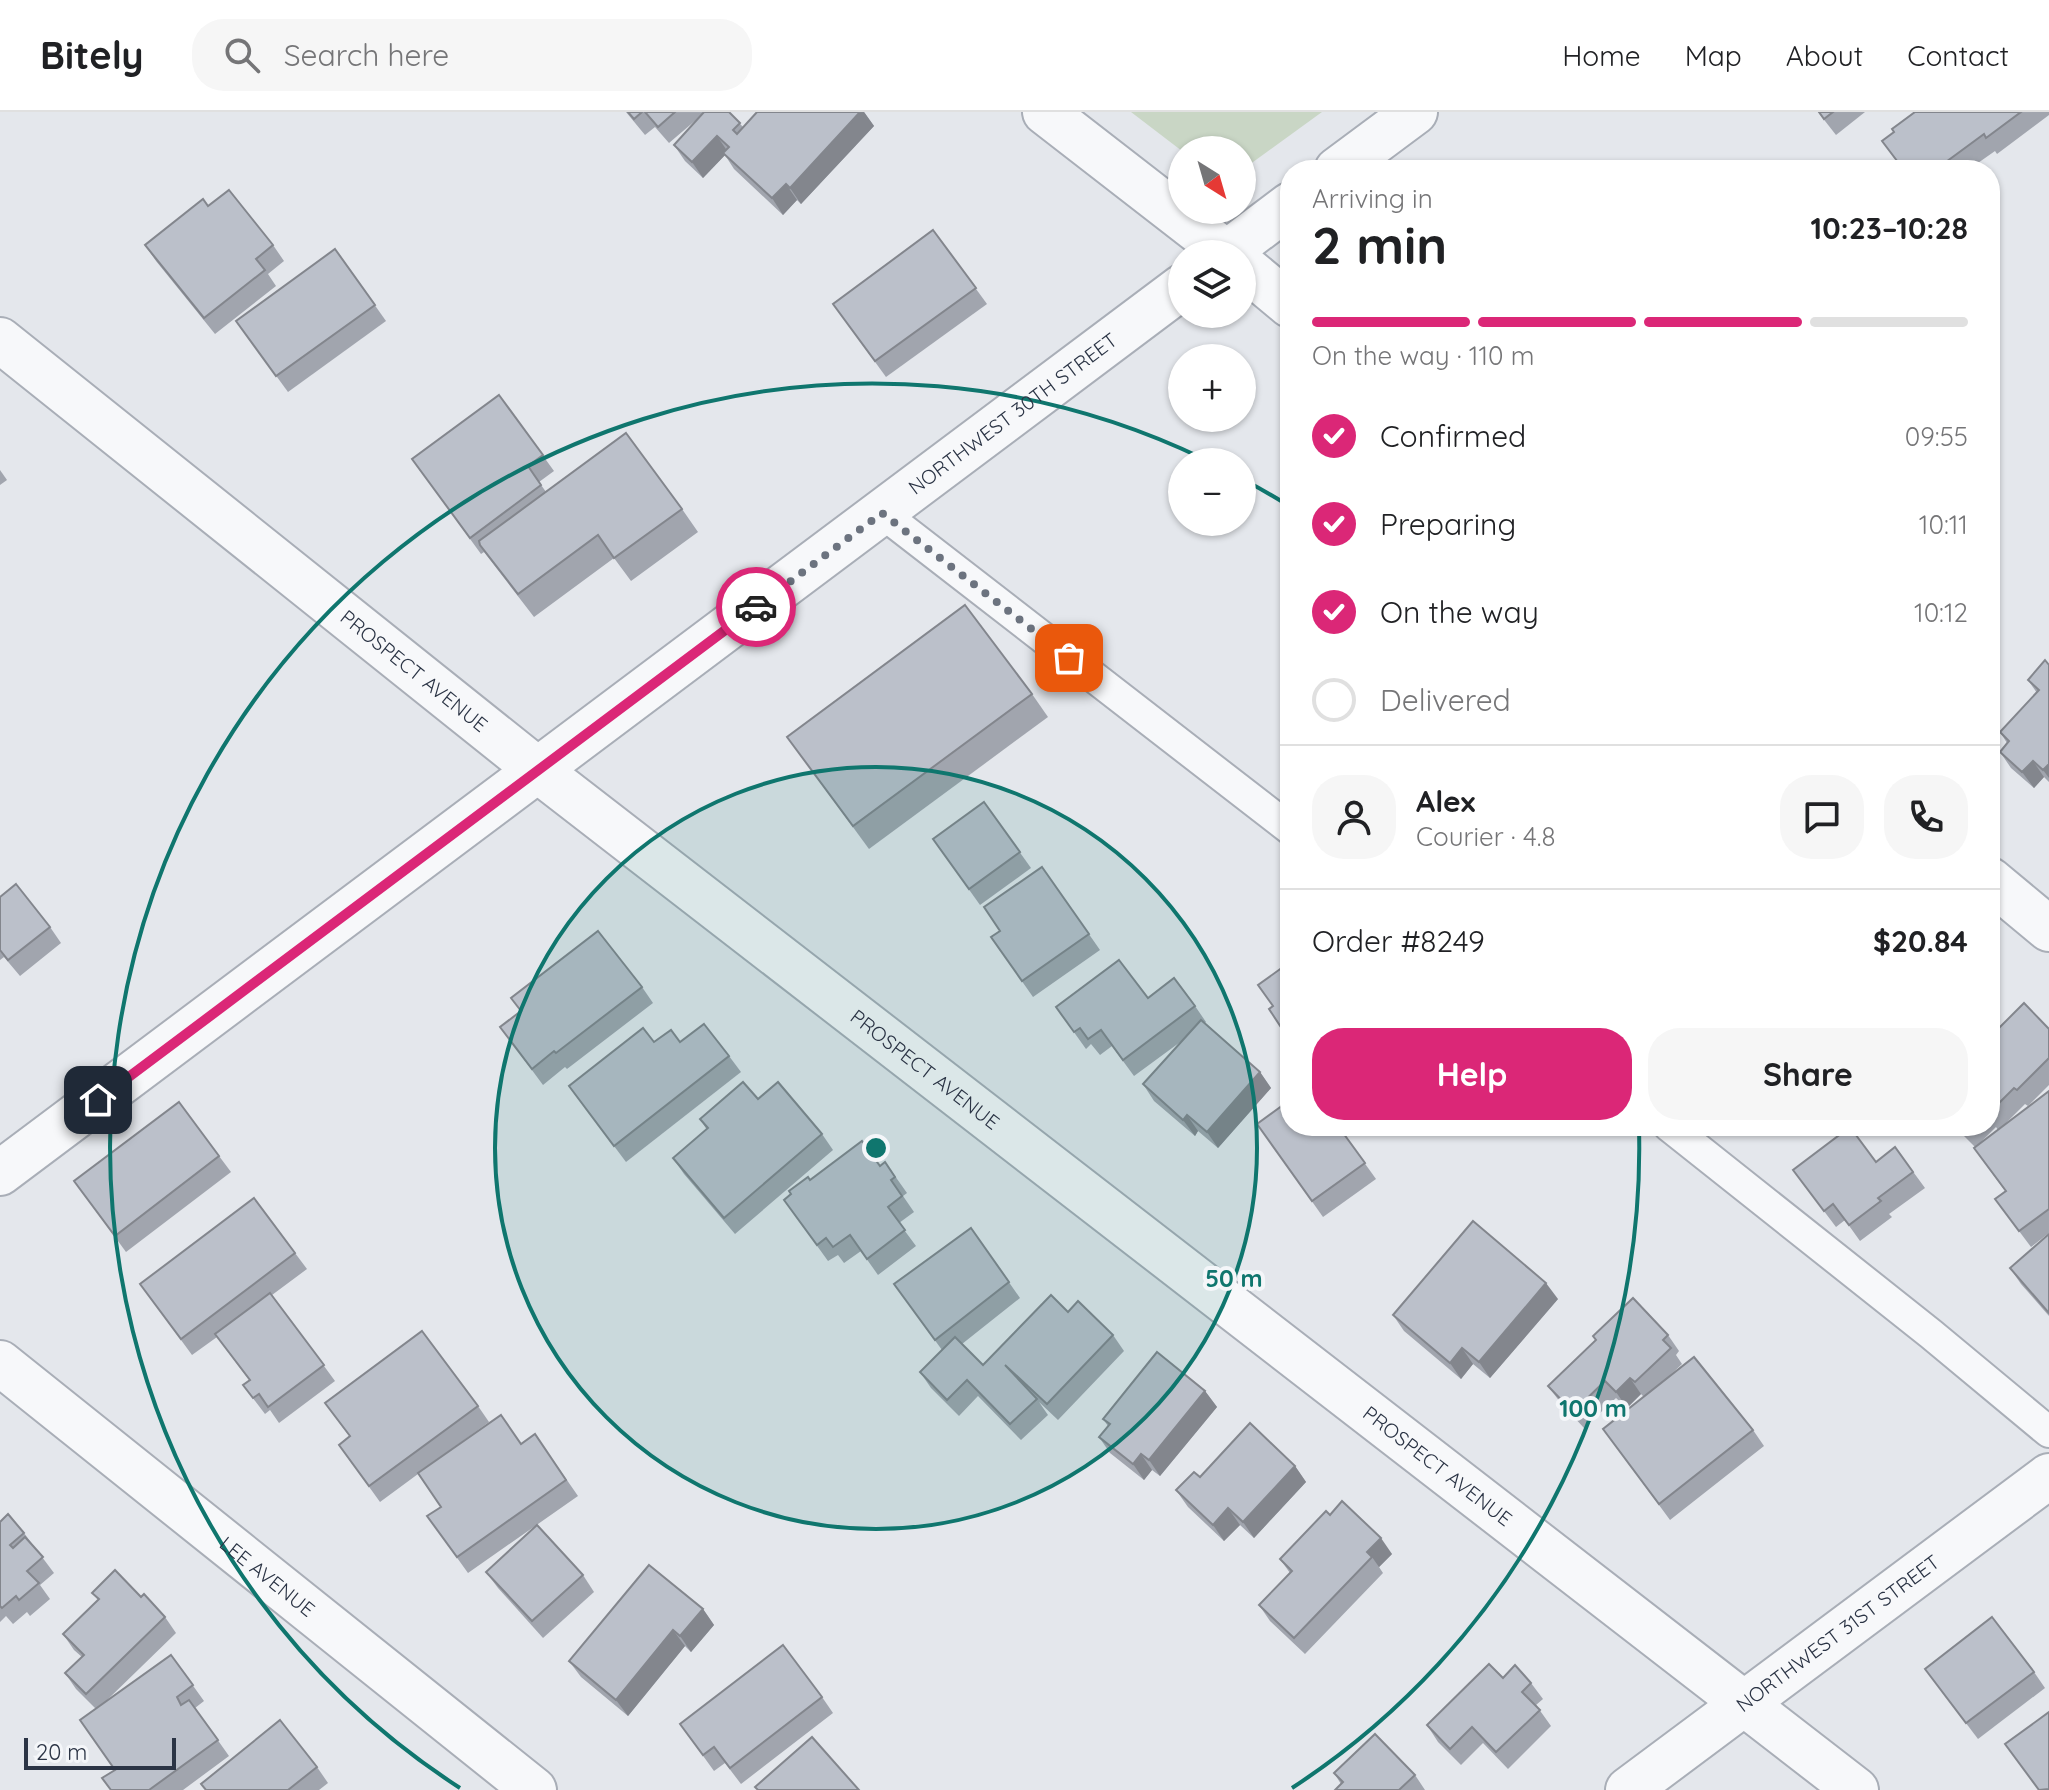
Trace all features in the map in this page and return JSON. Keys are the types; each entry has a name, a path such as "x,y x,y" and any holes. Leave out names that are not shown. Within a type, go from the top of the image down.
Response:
{"street":[{"path":"1045,112 1209,240"},
{"path":"1350,160 1415,112"},
{"path":"1250,240 1280,214"},
{"path":"1256,277 1280,297"},
{"name":"NORTHWEST 30TH STREET","path":"0,1173 1168,298"},
{"name":"PROSPECT AVENUE","path":"0,340 539,771 1856,1790"},
{"path":"2000,888 2049,929"},
{"name":"LEE AVENUE","path":"0,1363 534,1790"},
{"name":"NORTHWEST 31ST STREET","path":"1628,1790 2049,1476"}],"lane":[{"path":"882,513 1280,821"},
{"path":"1682,1136 1919,1324 2049,1432"}],"green space":[{"path":"1131,112 1322,112 1256,160 1256,136 1168,136 1168,140"}],"building":[{"path":"628,112 642,112 634,119"},
{"path":"645,112 675,112 658,127"},
{"path":"704,112 729,112 740,123 733,130 737,134 757,112 860,112 790,188 786,184 772,198 723,153 729,147 717,136 692,162 674,145"},
{"path":"1819,112 1833,112 1824,119"},
{"path":"1915,112 2021,112 1949,160 1896,160 1882,141 1894,132 1892,129"},
{"path":"229,190 273,245 256,259 265,270 204,318 145,245 203,199 208,206"},
{"path":"933,230 976,288 875,361 833,304"},
{"path":"335,249 375,305 276,376 236,321"},
{"path":"499,395 543,455 528,466 541,485 470,538 412,459"},
{"path":"626,433 682,509 614,558 598,535 518,594 479,541"},
{"path":"965,605 1032,694 853,826 787,737"},
{"path":"2045,660 2049,665 2049,764 2043,770 2033,761 2022,772 2000,752 2009,741 2000,732 2039,690 2028,680"},
{"path":"984,802 1020,852 969,889 933,839"},
{"path":"1042,867 1089,934 1022,981 991,937 1000,931 984,907"},
{"path":"16,884 50,927 8,960 0,950 0,897"},
{"path":"598,931 642,987 532,1069 500,1027 521,1011 511,998"},
{"path":"1119,960 1148,998 1174,978 1195,1006 1123,1060 1101,1030 1088,1039 1080,1028 1074,1032 1056,1007"},
{"path":"1280,969 1280,1026 1269,1009 1273,1006 1258,985"},
{"path":"2024,1003 2049,1029 2049,1058 2017,1090 2014,1088 2000,1102 2000,1027"},
{"path":"1201,1020 1260,1072 1207,1132 1187,1115 1183,1120 1143,1084"},
{"path":"704,1024 729,1056 614,1146 569,1086 643,1028 654,1042 671,1030 680,1042"},
{"path":"743,1082 758,1099 778,1082 822,1134 724,1218 673,1158 708,1128 700,1119"},
{"path":"2049,1091 2049,1209 2019,1231 1995,1199 2006,1191 1974,1148 1990,1136 2000,1136 2000,1128"},
{"path":"179,1102 219,1156 115,1236 74,1181"},
{"path":"1280,1107 1280,1136 1345,1136 1365,1163 1312,1201 1257,1124"},
{"path":"1838,1136 1857,1136 1876,1162 1895,1147 1913,1172 1849,1225 1833,1204 1824,1211 1793,1170"},
{"path":"862,1141 880,1166 885,1162 895,1177 891,1180 902,1196 888,1207 905,1230 867,1259 850,1235 833,1247 826,1238 817,1245 784,1200 791,1194 789,1191 808,1177 810,1180"},
{"path":"254,1198 295,1253 181,1339 140,1284"},
{"path":"1473,1221 1546,1283 1479,1362 1462,1348 1450,1363 1393,1315"},
{"path":"971,1228 1009,1282 935,1340 894,1284"},
{"path":"2049,1234 2049,1313 2010,1268"},
{"path":"270,1293 324,1365 268,1407 259,1394 253,1398 243,1385 250,1380 215,1334"},
{"path":"1051,1295 1068,1312 1078,1301 1113,1335 1047,1404 1005,1365 1037,1399 1010,1424 967,1380 947,1400 920,1372 955,1337 983,1365"},
{"path":"1633,1298 1668,1335 1663,1340 1671,1348 1635,1382 1630,1378 1616,1392 1605,1381 1573,1412 1548,1386 1596,1340 1593,1336"},
{"path":"422,1331 478,1406 369,1486 339,1445 350,1436 325,1403"},
{"path":"1157,1352 1205,1391 1149,1460 1141,1454 1133,1464 1099,1437 1110,1424 1103,1419"},
{"path":"1694,1357 1753,1430 1659,1504 1603,1429"},
{"path":"501,1415 521,1444 535,1434 566,1480 457,1557 427,1516 441,1507 418,1473"},
{"path":"1250,1423 1295,1466 1243,1522 1228,1508 1213,1525 1176,1490 1194,1472 1200,1477"},
{"path":"1342,1501 1381,1538 1367,1552 1372,1557 1294,1638 1259,1605 1292,1571 1280,1559 1326,1511 1330,1515"},
{"path":"8,1514 24,1533 10,1545 13,1548 25,1537 43,1557 27,1571 39,1583 19,1600 16,1596 2,1608 0,1522"},
{"path":"537,1525 583,1575 532,1621 486,1572"},
{"path":"649,1565 703,1609 680,1636 673,1630 616,1700 569,1661"},
{"path":"115,1570 165,1617 86,1694 65,1673 84,1655 63,1634 99,1599 92,1593"},
{"path":"1992,1617 2034,1672 1966,1723 1925,1669"},
{"path":"783,1645 822,1697 730,1768 714,1747 703,1755 680,1724"},
{"path":"171,1655 193,1685 177,1697 181,1705 189,1700 218,1740 149,1790 111,1790 102,1778 115,1770 80,1720"},
{"path":"1489,1664 1503,1678 1515,1665 1531,1683 1522,1692 1540,1710 1496,1752 1472,1727 1450,1749 1427,1725"},
{"path":"2049,1712 2049,1789 2039,1790 2005,1744"},
{"path":"280,1720 317,1767 288,1790 206,1790 201,1784"},
{"path":"1375,1734 1415,1775 1399,1790 1335,1790 1343,1782 1334,1773"},
{"path":"812,1737 859,1790 758,1790 755,1787"}],"way so far":[{"path":"756,607 882,513 1069,658"}],"route":[{"path":"98,1100 756,607"}]}
